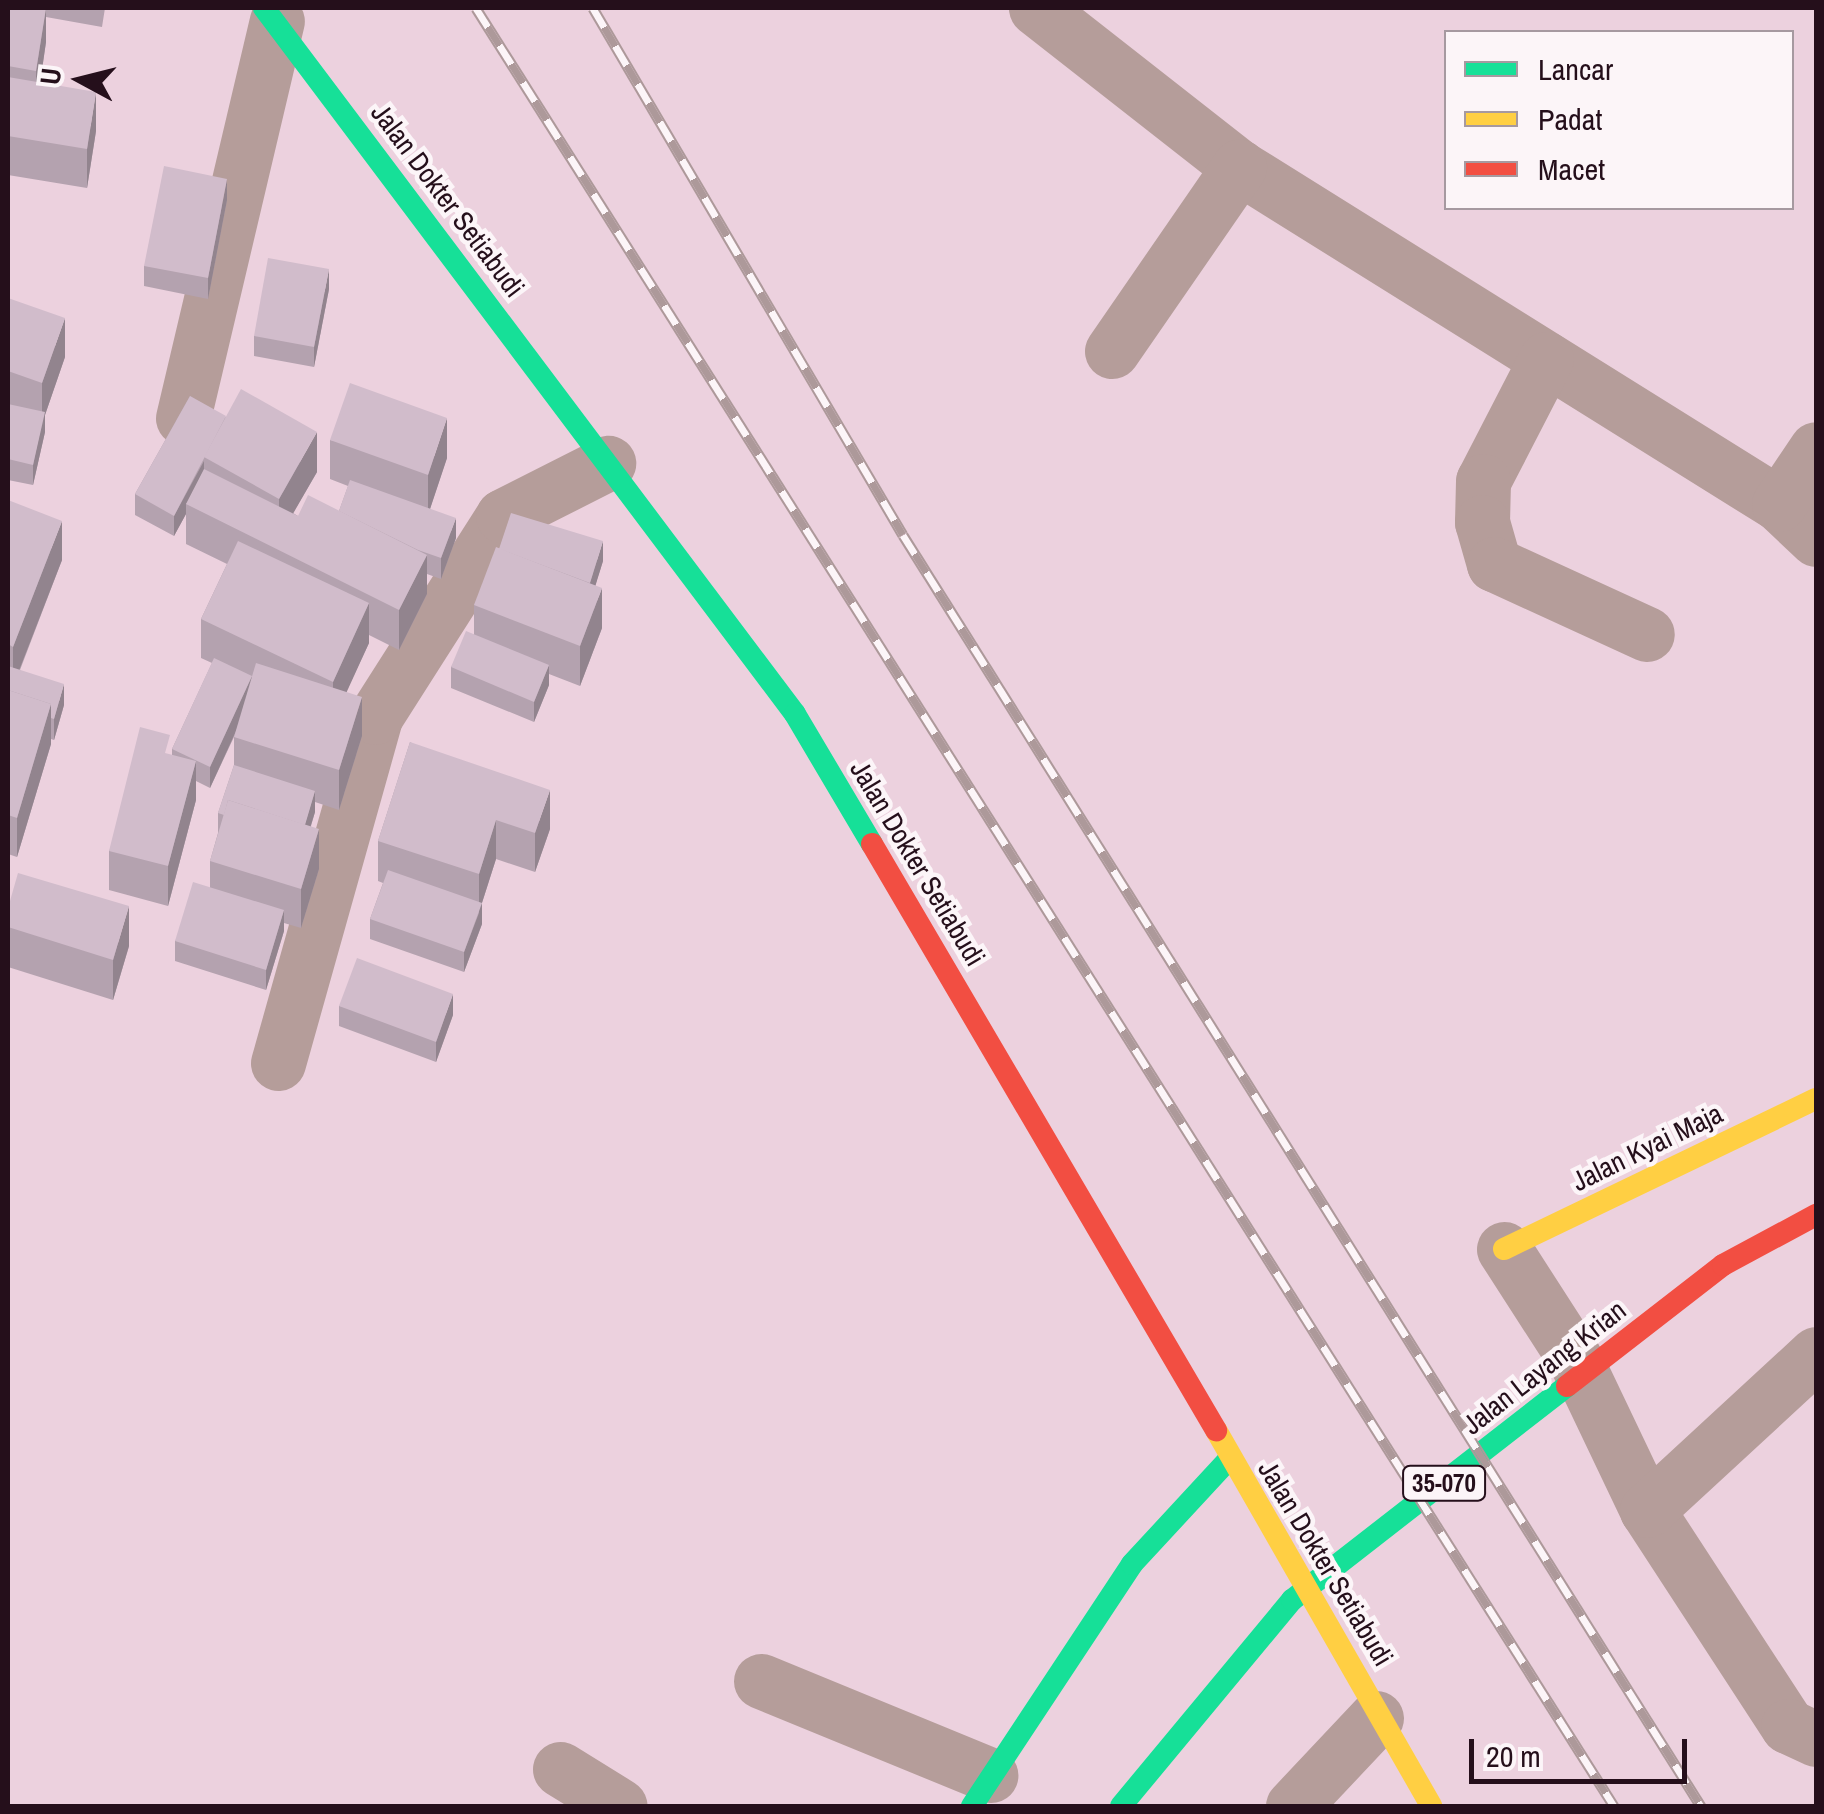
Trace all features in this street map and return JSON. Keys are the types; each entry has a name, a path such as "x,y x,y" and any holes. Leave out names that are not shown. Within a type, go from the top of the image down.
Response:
{"main road":[{"name":"Jalan Dokter Setiabudi","path":"270,14 795,714 1432,1806"},
{"name":"Jalan Kyai Maja","path":"1504,1249 1816,1100"},
{"name":"Jalan Layang Krian","path":"1121,1806 1292,1600 1724,1265 1816,1215"},
{"path":"981,1791 1132,1564 1230,1458"}],"street":[{"path":"1036,8 1239,166 1798,522 1816,449"},
{"path":"183,418 270,14"},
{"path":"1112,350 1239,166"},
{"path":"1546,359 1483,481 1482,522 1494,564 1647,634"},
{"path":"278,1064 376,717 503,516 608,463"},
{"path":"1504,1249 1575,1359 1641,1492 1788,1726 1816,1739"},
{"path":"1641,1492 1816,1354"},
{"path":"761,1682 981,1791"},
{"path":"1293,1806 1370,1702"},
{"path":"560,1769 620,1806"}],"building":[{"path":"8,8 46,8 36,71 8,66"},
{"path":"8,77 96,92 87,149 8,136"},
{"path":"164,166 227,179 208,278 144,266"},
{"path":"268,258 329,269 314,347 254,336"},
{"path":"8,298 65,318 42,383 8,371"},
{"path":"350,383 447,418 428,475 330,440"},
{"path":"241,389 317,432 279,499 204,457"},
{"path":"190,396 226,416 174,516 135,494"},
{"path":"8,404 45,412 33,465 8,459"},
{"path":"204,469 298,516 308,495 427,555 399,610 186,504"},
{"path":"350,480 456,518 441,558 339,511"},
{"path":"8,500 62,521 13,647 8,644"},
{"path":"511,513 603,541 590,583 499,549"},
{"path":"238,541 369,603 333,682 201,619"},
{"path":"496,547 602,588 580,646 474,605"},
{"path":"466,631 549,665 534,702 451,667"},
{"path":"214,658 252,676 210,767 172,749"},
{"path":"256,663 362,697 339,770 234,737"},
{"path":"8,666 64,684 54,719 51,704 8,690"},
{"path":"8,690 51,704 17,818 8,815"},
{"path":"140,727 170,735 165,753 196,761 168,866 109,851"},
{"path":"410,742 550,790 535,833 496,820 479,874 378,841"},
{"path":"234,765 315,791 305,825 228,800 224,815 218,813"},
{"path":"228,800 319,829 301,889 210,861"},
{"path":"388,870 482,903 464,952 370,919"},
{"path":"18,873 129,906 113,960 8,927 8,908"},
{"path":"193,882 284,910 266,970 175,941"},
{"path":"357,958 453,994 436,1042 339,1006"}],"railway":[{"path":"476,8 1614,1806"},
{"path":"593,8 903,535 1701,1806"}],"traffic: fast":[{"path":"264,8 795,714 872,844"},
{"path":"1121,1806 1292,1600 1567,1386"},
{"path":"972,1806 1132,1564 1230,1458"}],"traffic: slow":[{"path":"1504,1249 1816,1099"},
{"path":"1216,1430 1431,1806"}],"traffic: jam":[{"path":"872,844 1216,1430"},
{"path":"1567,1386 1723,1265 1816,1215"}]}
